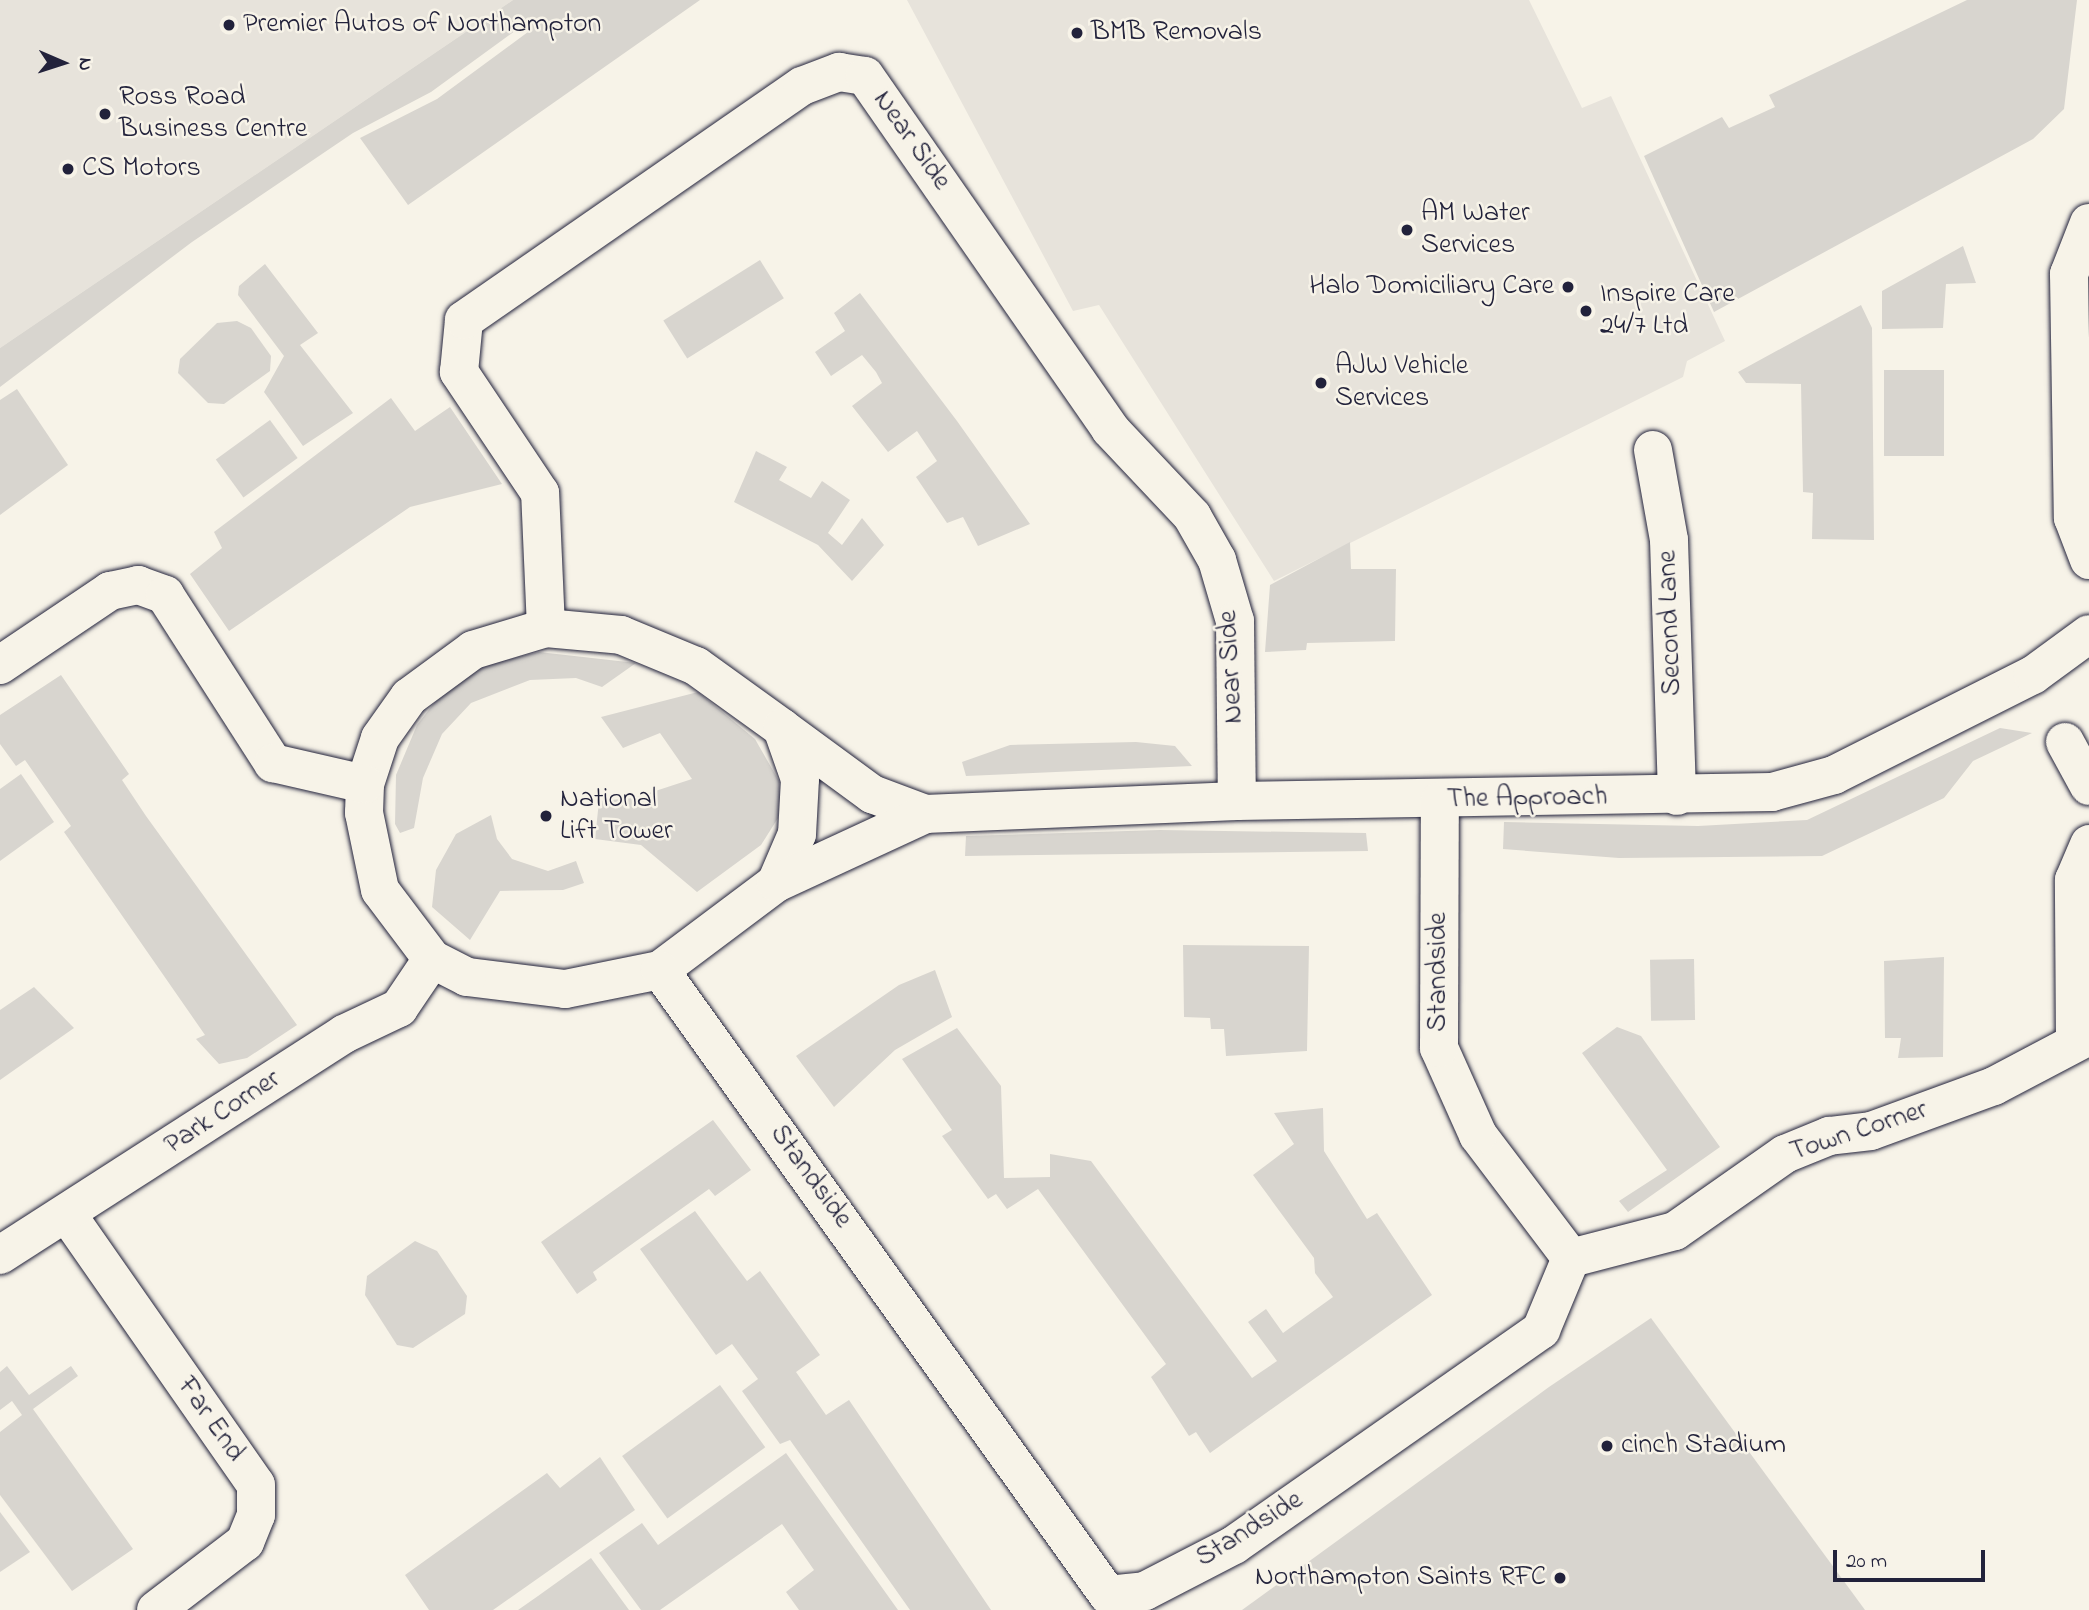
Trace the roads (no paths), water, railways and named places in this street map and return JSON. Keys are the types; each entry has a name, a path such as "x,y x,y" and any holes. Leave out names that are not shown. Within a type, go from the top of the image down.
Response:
{"street":[{"name":"Near Side","path":"546,628 540,493 459,372 464,320 802,86 839,72 865,76 1110,429 1192,516 1217,560 1235,621 1237,801"},
{"path":"2089,223 2069,274 2074,518 2089,560"},
{"name":"Second Lane","path":"1653,450 1668,540 1677,796"},
{"path":"0,665 110,591 138,585 165,595 273,763 365,784"},
{"path":"546,628 473,650 433,674 380,738 365,784 368,850 380,890 432,959 467,977 514,987 565,989 660,970"},
{"name":"The Approach","path":"546,628 621,635 669,653 782,728 872,794 916,817"},
{"name":"The Approach","path":"660,970 776,883 916,817 1237,801 1440,801 1772,792 1833,775 2033,675 2089,634"},
{"path":"776,883 802,811 800,779 782,728"},
{"path":"2065,742 2089,786"},
{"name":"Standside","path":"660,970 1104,1603 1145,1591 1234,1545 1541,1330 1571,1258 1478,1135 1439,1048 1440,801"},
{"name":"Town Corner","path":"1571,1258 1675,1231 1785,1154 1829,1136 1871,1131 1994,1086 2082,1039 2074,880 2089,844"},
{"name":"Park Corner","path":"0,1255 344,1034 399,1008 432,959"},
{"name":"Far End","path":"67,1214 256,1485 256,1515 245,1542 156,1610"}],"place":[{"name":"Premier Autos of Northampton","path":"229,25"},
{"name":"BMB Removals","path":"1077,33"},
{"name":"Ross Road Business Centre","path":"105,114"},
{"name":"CS Motors","path":"68,169"},
{"name":"AM Water Services","path":"1407,230"},
{"name":"Halo Domiciliary Care","path":"1568,287"},
{"name":"Inspire Care 24/7 Ltd","path":"1586,311"},
{"name":"AJW Vehicle Services","path":"1321,383"},
{"name":"National Lift Tower","path":"546,816"},
{"name":"cinch Stadium","path":"1607,1446"},
{"name":"Northampton Saints RFC","path":"1560,1578"}]}
